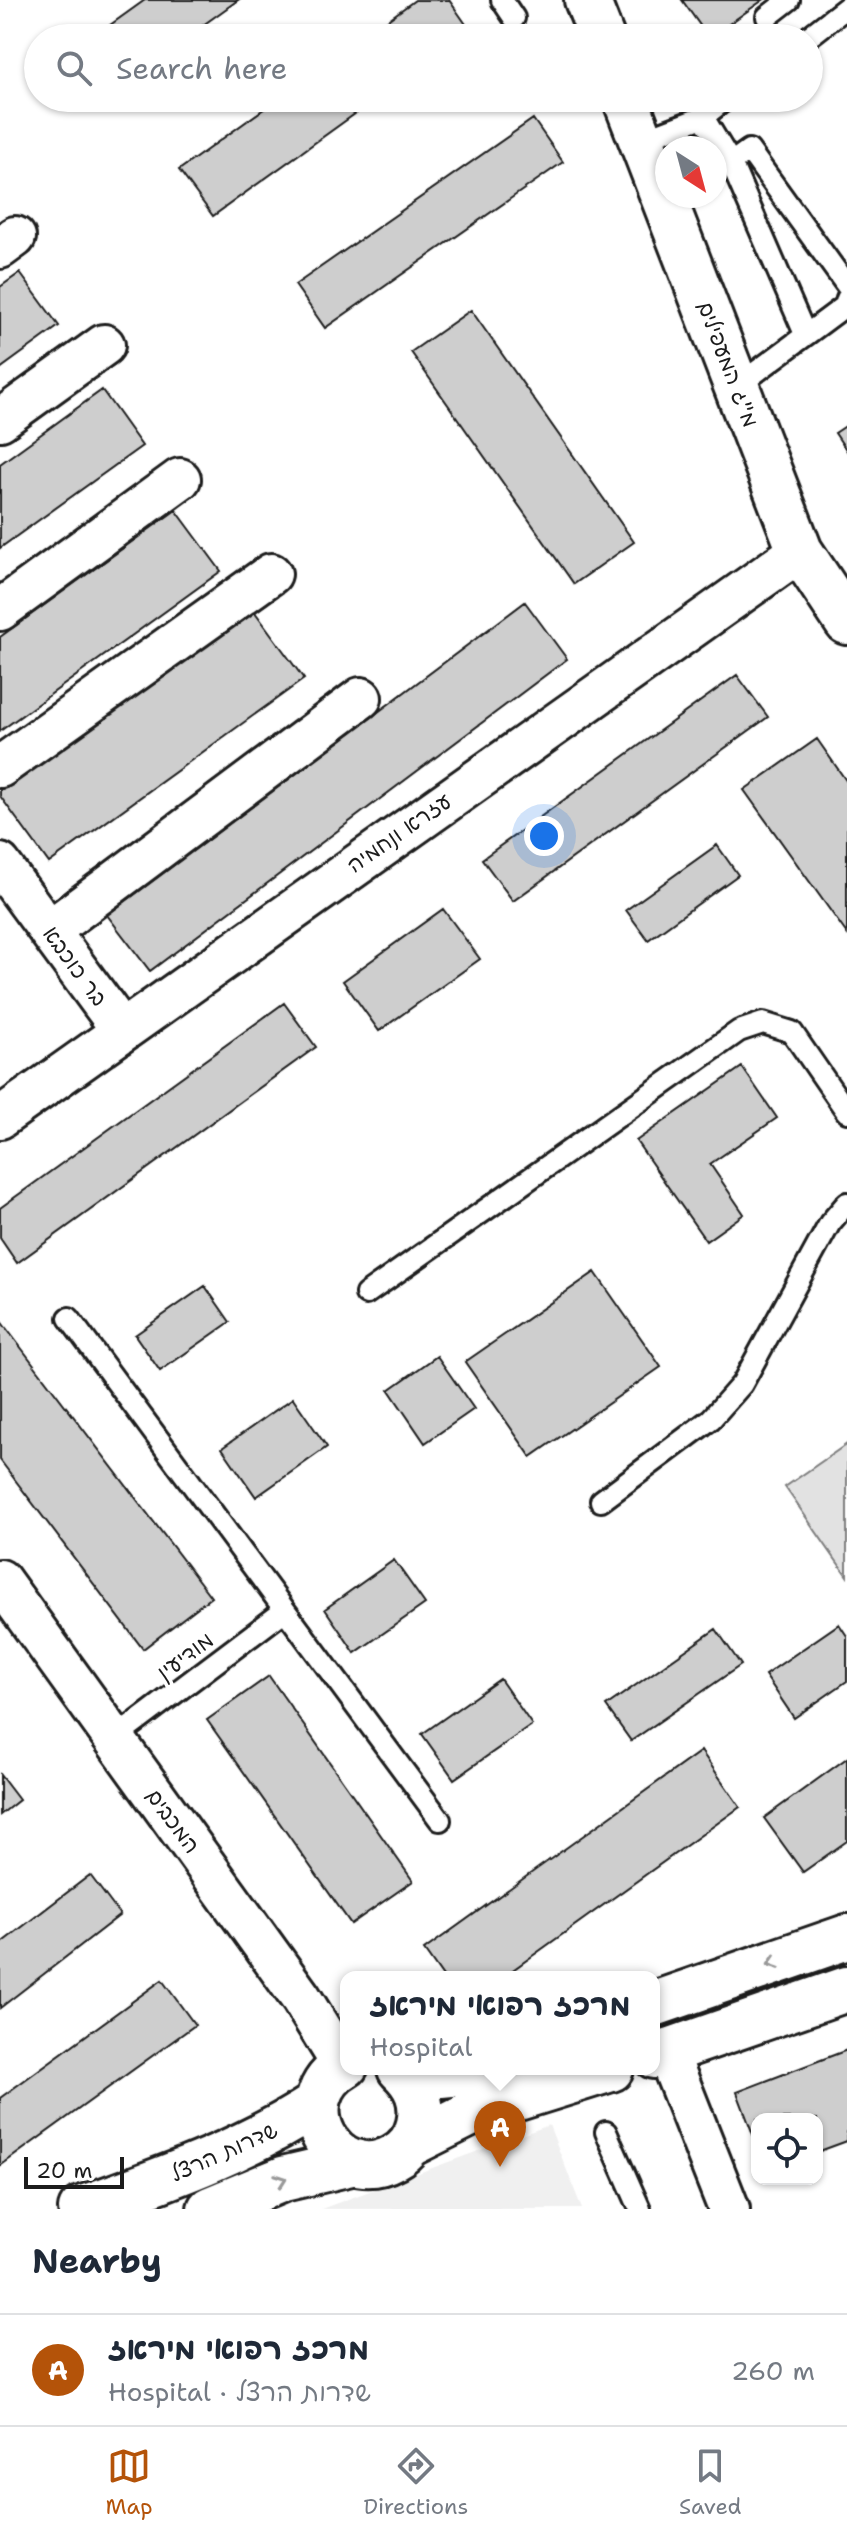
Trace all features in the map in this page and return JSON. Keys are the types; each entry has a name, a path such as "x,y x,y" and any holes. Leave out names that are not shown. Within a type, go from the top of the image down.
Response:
{"main road":[{"path":"587,0 596,24"},
{"name":"מ\"ג המעפילים","path":"631,112 800,551 847,622"},
{"path":"660,2002 847,1937"},
{"path":"661,2054 847,1989"},
{"path":"340,2069 322,2089 317,2104 322,2134 330,2146 355,2162"},
{"path":"406,2075 419,2094 422,2111 410,2144"},
{"path":"210,2209 283,2179 355,2162 385,2161 410,2144 476,2111 592,2075"},
{"name":"שדרות הרצל","path":"81,2209 220,2159 273,2132 317,2104"}],"street":[{"path":"0,420 104,345"},
{"path":"0,610 180,479"},
{"name":"עזרא ונחמיה","path":"0,1118 121,1029 800,551"},
{"path":"0,767 271,574"},
{"path":"49,931 361,698"},
{"name":"בר כוכבא","path":"0,864 121,1029"},
{"name":"המכבים","path":"0,1580 301,1998 340,2059"},
{"path":"661,2054 729,2209"}],"lane":[{"path":"502,0 514,18"},
{"path":"767,17 789,0"},
{"path":"823,26 847,7"},
{"path":"642,140 709,112"},
{"path":"703,117 731,163 805,334"},
{"path":"731,163 749,150 847,286"},
{"path":"736,387 845,306 847,299"},
{"path":"366,1294 739,1031 763,1023 792,1032 847,1112"},
{"path":"601,1501 711,1419 742,1384 830,1223 847,1203"},
{"path":"69,1318 440,1820"},
{"name":"מודיעין","path":"114,1739 284,1611"},
{"path":"606,2132 640,2209"}],"shaded area":[{"path":"847,1444 847,1576 785,1487"},
{"path":"549,2125 582,2209 321,2209"}],"building":[{"path":"145,0 238,0 205,24 112,24"},
{"path":"415,0 449,0 466,24 382,24"},
{"path":"682,0 763,0 729,24 699,24"},
{"path":"260,112 358,112 213,216 179,170"},
{"path":"533,119 563,162 325,328 295,285"},
{"path":"20,273 59,326 0,369 0,287"},
{"path":"471,310 634,542 574,584 411,352"},
{"path":"102,390 142,446 0,548 0,464"},
{"path":"847,425 847,451 835,433"},
{"path":"176,510 221,571 0,731 0,637"},
{"path":"525,602 567,659 150,971 107,915"},
{"path":"252,608 304,679 49,863 0,796 0,790"},
{"path":"737,675 768,717 513,901 482,859"},
{"path":"817,739 847,782 847,934 744,790"},
{"path":"717,845 738,875 648,940 626,910"},
{"path":"443,909 480,959 379,1031 343,981"},
{"path":"284,1003 316,1047 17,1263 0,1238 0,1208"},
{"path":"742,1067 777,1118 710,1164 744,1214 706,1241 636,1141"},
{"path":"595,1272 661,1367 531,1457 465,1362"},
{"path":"205,1286 230,1322 160,1371 135,1335"},
{"path":"0,1320 211,1597 143,1649 0,1460"},
{"path":"437,1356 474,1409 425,1443 389,1390"},
{"path":"293,1398 327,1447 256,1497 222,1448"},
{"path":"394,1560 425,1604 355,1653 325,1609"},
{"path":"839,1624 847,1636 847,1681 794,1718 765,1675"},
{"path":"716,1629 741,1665 631,1741 606,1706"},
{"path":"269,1676 413,1881 351,1924 207,1720"},
{"path":"500,1679 532,1725 454,1779 422,1734"},
{"path":"701,1751 740,1807 511,1971 439,1971 424,1950"},
{"path":"847,1758 847,1841 803,1872 764,1818"},
{"path":"0,1775 19,1800 0,1815"},
{"path":"90,1875 120,1915 0,2008 0,1944"},
{"path":"162,1980 195,2025 0,2166 0,2098"},
{"path":"847,2050 847,2141 823,2150 823,2113 751,2113 751,2129 737,2092"}],"place":[{"name":"מרכז רפואי מיראז","path":"500,2167"}]}
